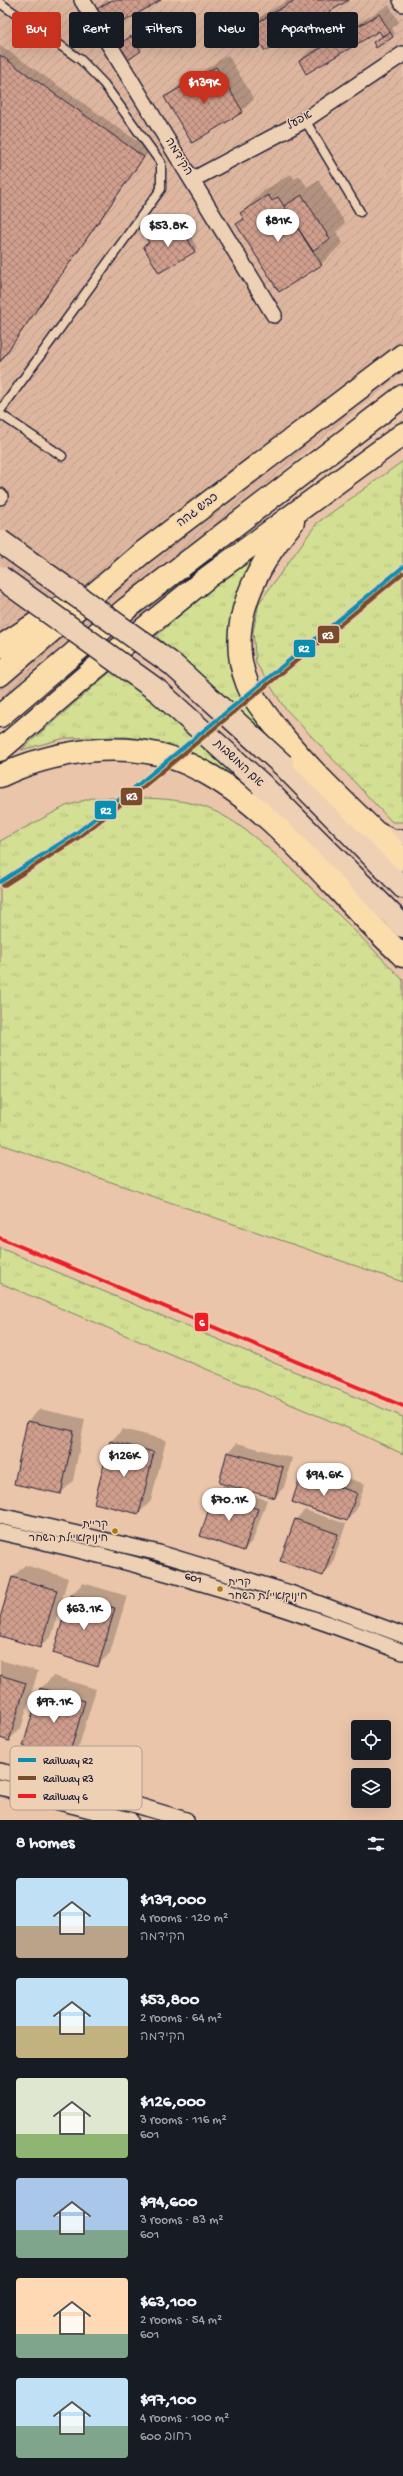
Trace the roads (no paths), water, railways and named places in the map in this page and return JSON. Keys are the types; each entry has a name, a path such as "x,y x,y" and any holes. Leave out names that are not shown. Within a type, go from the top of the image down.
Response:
{"highway":[{"name":"כביש גהה","path":"0,675 142,553 403,354"},
{"path":"0,716 126,609 403,396"},
{"path":"0,750 94,669 208,577 403,434"},
{"path":"310,502 281,537 246,598 241,618 241,662 246,682 281,734 314,771 403,859"},
{"path":"0,647 142,553"},
{"path":"0,776 16,768 47,757 103,749 130,750 160,755 187,763 214,778 261,813 403,956"}],"main road":[{"path":"0,541 172,664 283,765 403,887"},
{"name":"אם המושבות","path":"0,577 158,692 261,784 403,926"}],"street":[{"name":"הקידמה","path":"82,0 274,315"},
{"path":"401,0 403,4"},
{"name":"אפעל","path":"192,180 305,120 403,54"},
{"path":"367,823 386,835 403,838"},
{"name":"601","path":"0,1516 159,1553 290,1593 403,1635"},
{"name":"601","path":"0,1532 163,1570 285,1608 403,1652"},
{"path":"0,1771 10,1773"},
{"path":"0,1787 10,1790"},
{"path":"142,1807 186,1820"},
{"path":"81,1810 99,1815 130,1820"}],"lane":[{"path":"0,3 80,60 104,84 161,163 161,189 0,412 62,456"},
{"path":"305,120 360,212"}],"rail line":[{"name":"R2","path":"0,882 75,834 134,788 403,567"},
{"name":"R3","path":"3,886 78,838 137,792 403,573"},
{"name":"6","path":"0,1238 403,1406"}],"place":[{"name":"קריית חינוך/איילת השחר","path":"115,1531"},
{"name":"קרית חינוך/איילת השחר","path":"220,1589"}]}
